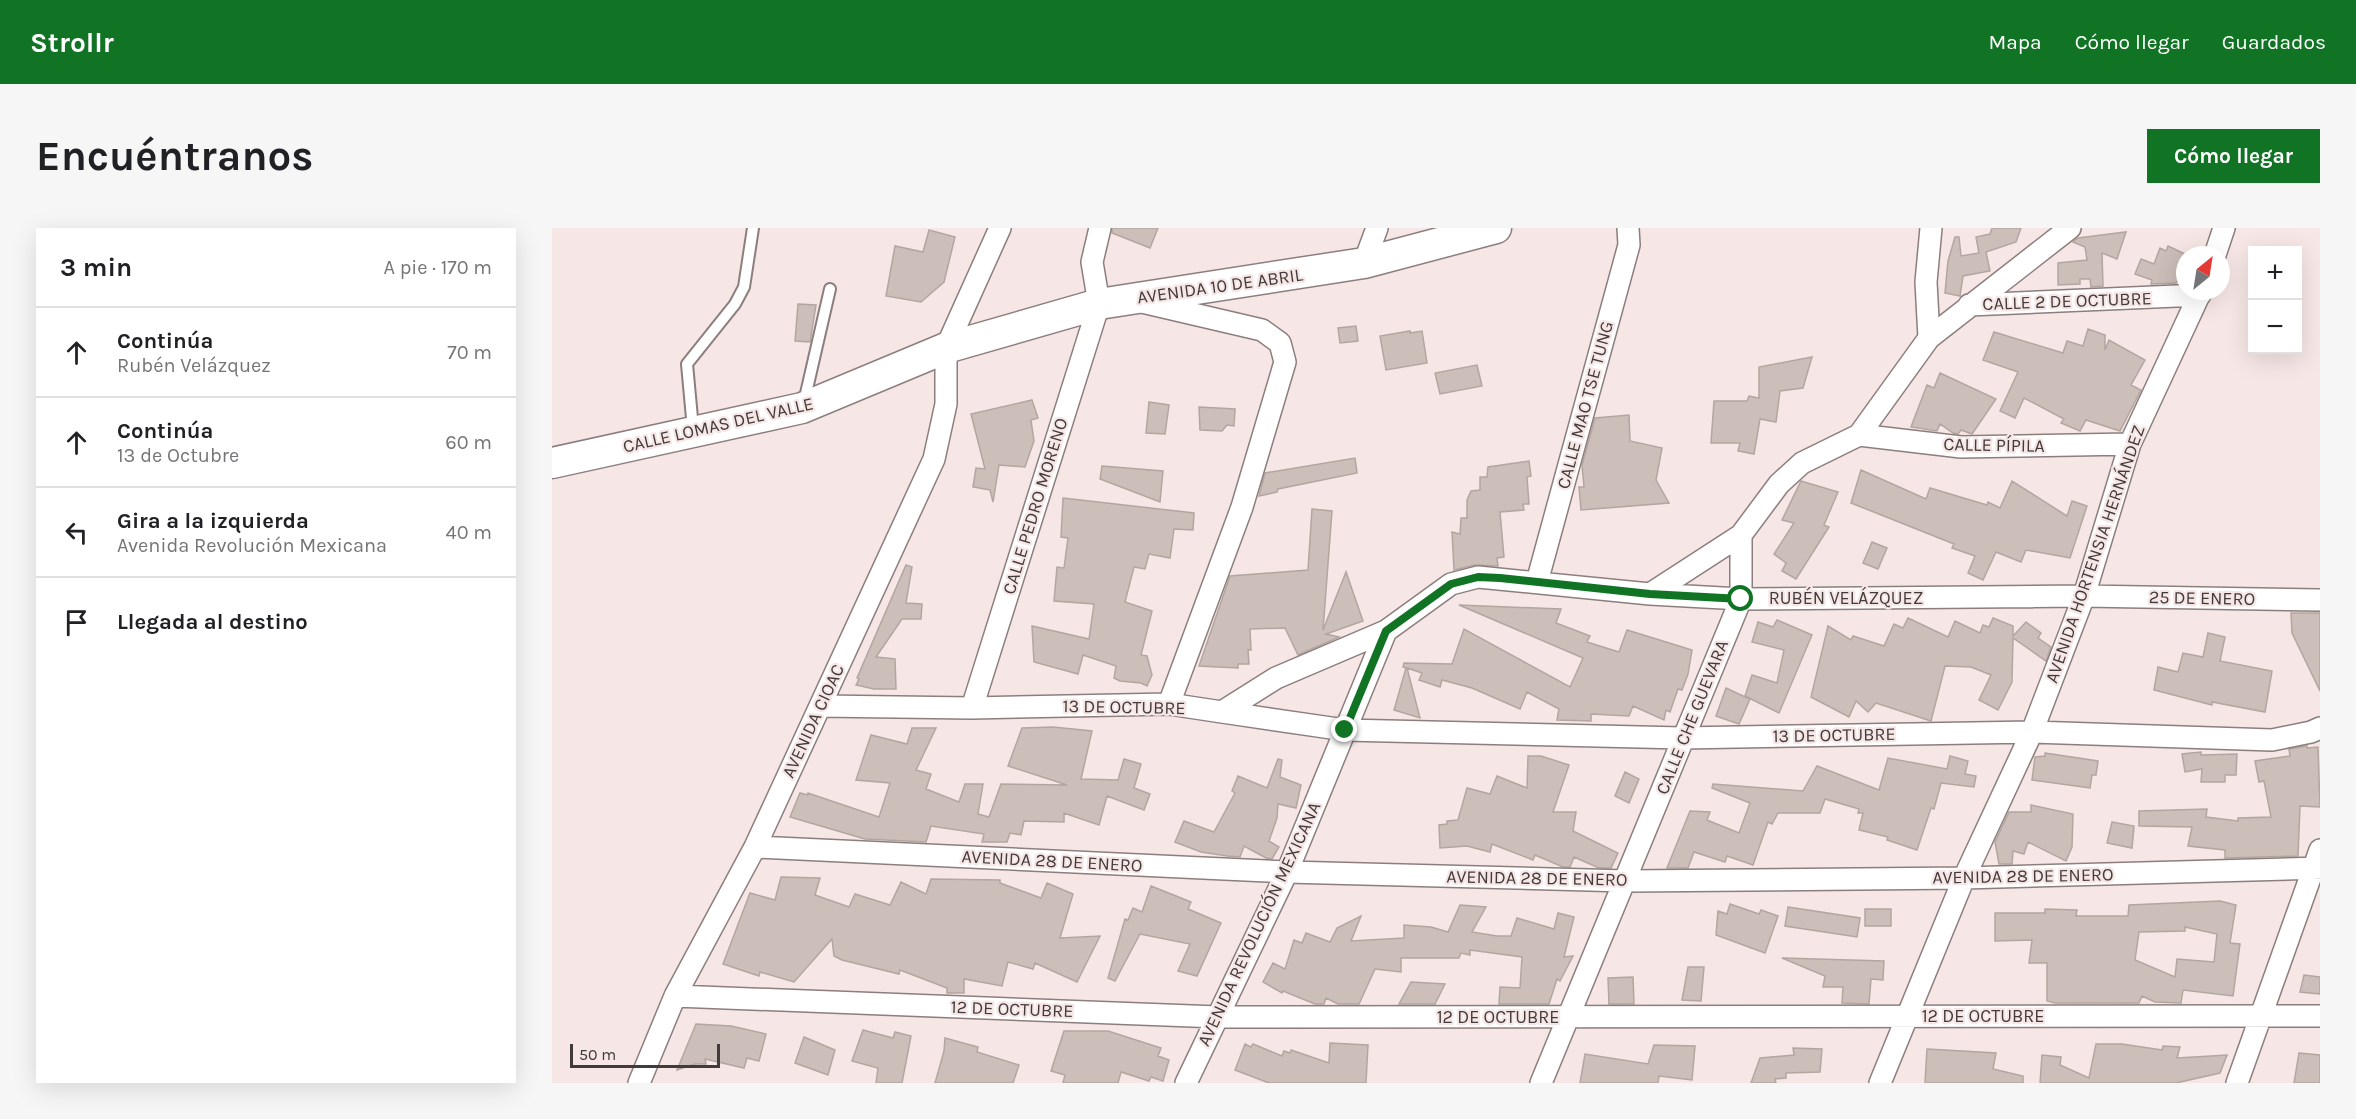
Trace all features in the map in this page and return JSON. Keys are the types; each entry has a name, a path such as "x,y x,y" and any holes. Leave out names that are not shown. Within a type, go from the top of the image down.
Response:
{"street":[{"path":"946,348 1000,228"},
{"path":"1099,304 1092,262 1100,228"},
{"path":"1364,263 1377,228"},
{"name":"AVENIDA 10 DE ABRIL","path":"946,348 1099,304 1364,263 1496,228"},
{"name":"CALLE MAO TSE TUNG","path":"1537,582 1629,245 1628,228"},
{"path":"1929,338 1926,282 1931,228"},
{"path":"1650,594 1741,535 1779,484 1802,464 1859,435 1929,338 2070,228"},
{"path":"2218,246 2224,228"},
{"name":"CALLE 2 DE OCTUBRE","path":"1970,305 2176,294"},
{"path":"1130,300 1262,330 1280,343 1285,362 1242,507 1169,704"},
{"name":"AVENIDA HORTENSIA HERNÁNDEZ","path":"1880,1083 1964,878 2032,732 2084,596 2130,444 2198,300"},
{"name":"CALLE PEDRO MORENO","path":"972,708 1099,304"},
{"name":"CALLE LOMAS DEL VALLE","path":"552,463 802,408 946,348"},
{"name":"AVENIDA CIOAC","path":"639,1083 675,996 755,847 934,459 946,404 946,348"},
{"name":"CALLE PÍPILA","path":"1859,435 1961,447 2130,444"},
{"name":"CALLE CHE GUEVARA","path":"1541,1083 1741,599 1741,535"},
{"path":"1222,712 1276,678 1386,631 1451,584 1478,577 1537,582"},
{"name":"RUBÉN VELÁZQUEZ","path":"1537,582 1650,594 1741,599 2084,596"},
{"name":"25 DE ENERO","path":"2084,596 2320,600"},
{"name":"AVENIDA REVOLUCIÓN MEXICANA","path":"1186,1083 1287,872 1386,631"},
{"name":"13 DE OCTUBRE","path":"820,706 972,708 1169,704 1345,730 1682,738 2032,732 2272,741 2320,728"},
{"name":"AVENIDA 28 DE ENERO","path":"755,847 1287,872 1626,881 1964,878 2318,862"},
{"path":"2237,1083 2318,862"},
{"name":"12 DE OCTUBRE","path":"675,996 1218,1017 2263,1014 2320,1016"}],"lane":[{"path":"694,432 687,364 735,304 744,287 753,228"},
{"path":"802,408 830,289"}],"building":[{"path":"1112,228 1158,228 1150,248 1112,233"},
{"path":"1992,228 2021,228 2016,242 1986,252 1990,271 1963,276 1960,296 1945,293 1948,261 1955,237 1959,237 1961,256 1979,253 1976,237 1990,234"},
{"path":"929,230 955,237 944,282 921,302 886,296 895,246 923,252"},
{"path":"2126,232 2117,259 2102,253 2103,286 2091,287 2090,279 2080,279 2080,284 2058,285 2058,263 2087,260 2085,247 2073,242 2078,238"},
{"path":"2168,246 2176,250 2176,283 2151,284 2152,280 2135,274 2141,259 2154,264 2160,248 2166,251"},
{"path":"798,304 816,305 810,342 795,341"},
{"path":"1356,326 1358,341 1340,343 1338,328"},
{"path":"2088,329 2105,335 2105,350 2109,340 2145,360 2131,385 2141,390 2120,431 2086,420 2080,431 2061,423 2064,419 2024,398 2015,418 2000,411 2018,372 1983,360 1994,332 2063,353 2067,341 2083,346"},
{"path":"1410,331 1410,333 1422,331 1427,363 1386,370 1380,336"},
{"path":"1812,357 1803,388 1780,391 1776,422 1760,419 1754,454 1738,451 1740,443 1711,443 1714,401 1747,401 1749,396 1759,398 1759,367"},
{"path":"1477,365 1482,386 1440,394 1435,373"},
{"path":"1940,373 1996,399 1972,434 1961,430 1958,434 1953,433 1940,424 1937,431 1911,427 1927,385 1934,388"},
{"path":"1032,400 1038,418 1031,420 1034,441 1025,467 999,465 993,502 990,490 973,487 976,468 985,469 971,414"},
{"path":"1149,402 1169,405 1165,434 1146,433"},
{"path":"1199,407 1235,409 1234,426 1227,425 1222,431 1200,430"},
{"path":"1629,415 1630,441 1662,448 1656,480 1669,503 1581,510 1579,487 1584,487 1582,465 1595,418"},
{"path":"1355,458 1357,473 1278,489 1277,492 1259,496 1265,473"},
{"path":"1529,461 1531,476 1527,477 1529,504 1523,504 1524,510 1500,512 1504,557 1497,558 1498,566 1475,565 1454,570 1452,532 1460,534 1461,518 1467,518 1467,500 1471,491 1480,490 1480,477 1487,477 1488,467"},
{"path":"1102,466 1163,471 1160,502 1100,479"},
{"path":"1861,470 1926,499 1930,488 1987,505 1988,502 2000,508 2012,481 2067,516 2072,501 2087,506 2070,558 2026,550 2021,562 1996,552 1983,580 1968,573 1975,556 1952,548 1954,544 1851,503"},
{"path":"1801,481 1838,492 1824,525 1829,527 1796,579 1782,571 1786,563 1774,554 1794,523 1782,520"},
{"path":"1063,498 1194,513 1193,530 1174,529 1170,558 1149,554 1145,569 1134,567 1125,602 1152,611 1141,655 1147,656 1152,675 1147,686 1141,683 1120,681 1114,678 1116,666 1083,655 1078,674 1034,662 1032,626 1089,639 1094,604 1054,601 1057,567 1064,568 1068,538 1061,537"},
{"path":"1312,509 1332,511 1323,630 1346,572 1363,621 1326,634 1339,637 1298,655 1285,628 1250,629 1249,664 1238,664 1238,668 1199,666 1230,576 1308,570"},
{"path":"1872,542 1887,548 1878,569 1863,563"},
{"path":"906,565 912,567 906,603 922,604 921,619 902,619 876,657 895,659 896,689 874,689 856,685 859,679 857,678"},
{"path":"1459,605 1561,609 1556,623 1590,636 1587,642 1619,652 1627,630 1692,650 1688,674 1682,690 1678,689 1670,712 1666,710 1664,720 1633,706 1629,716 1591,714 1591,721 1557,720 1559,709 1527,692 1520,709 1472,688 1442,680 1440,687 1419,680 1422,673 1407,668 1420,718 1394,710 1406,668 1403,667 1404,663 1452,664 1464,629 1570,687 1583,658"},
{"path":"2291,613 2320,613 2320,691 2292,633"},
{"path":"1908,618 1948,637 1955,621 1980,633 1983,625 1989,627 1993,618 2013,626 2013,636 2026,622 2041,633 2038,638 2051,647 2046,661 2013,638 2012,682 1998,710 1979,700 1991,675 1971,667 1945,666 1931,721 1876,703 1868,712 1856,701 1849,717 1811,697 1828,626 1851,640 1853,636 1884,646 1894,624 1903,628"},
{"path":"1777,620 1812,635 1779,713 1745,696 1752,675 1777,683 1784,650 1752,642 1758,622 1773,627"},
{"path":"2208,633 2225,637 2220,661 2272,671 2265,712 2212,702 2212,705 2154,690 2158,667 2178,672 2183,653 2203,657"},
{"path":"1726,688 1750,699 1739,724 1716,716"},
{"path":"1053,727 1092,731 1081,779 1118,780 1124,759 1141,764 1134,788 1150,794 1144,810 1107,796 1099,825 1064,813 1064,822 1024,821 1021,835 1010,833 1007,842 982,842 984,834 931,826 926,842 865,839 790,817 800,793 808,795 808,793 879,817 890,783 856,780 871,735 907,744 912,728 936,728 916,770 931,774 926,789 959,802 965,784 983,784 978,814 989,817 1001,784 1067,785 1008,766 1022,728"},
{"path":"2307,746 2307,748 2318,747 2320,807 2300,806 2298,856 2225,858 2225,850 2188,846 2192,827 2139,826 2139,811 2207,809 2206,817 2238,821 2238,818 2271,817 2264,781 2259,782 2255,761 2290,756 2289,749"},
{"path":"2201,752 2201,755 2237,754 2236,775 2225,775 2225,782 2201,782 2202,769 2185,772 2182,754"},
{"path":"2045,753 2098,761 2096,775 2092,775 2090,788 2032,780 2035,757 2045,756"},
{"path":"1528,756 1541,756 1569,765 1553,812 1576,812 1573,831 1618,853 1611,868 1599,868 1574,857 1570,867 1563,867 1535,855 1533,860 1492,844 1490,852 1467,846 1440,848 1439,825 1447,824 1447,821 1458,820 1467,788 1490,794 1497,776 1527,788"},
{"path":"1950,756 1968,761 1965,774 1976,776 1974,787 1941,783 1934,809 1931,808 1917,850 1887,840 1888,837 1859,830 1863,813 1858,813 1859,809 1825,799 1820,813 1778,813 1772,824 1768,822 1753,865 1727,856 1725,862 1694,852 1688,868 1667,868 1690,811 1710,812 1707,820 1739,833 1750,803 1712,788 1713,784 1803,791 1817,766 1879,790 1888,758 1947,769"},
{"path":"1278,759 1282,760 1280,777 1301,785 1296,808 1278,804 1277,818 1269,841 1279,847 1272,859 1244,846 1240,857 1201,852 1175,842 1184,821 1214,832 1235,793 1232,791 1238,776 1267,788"},
{"path":"1625,772 1639,779 1629,803 1615,796"},
{"path":"2031,805 2073,814 2072,847 2066,861 2028,842 2024,854 2013,851 2012,864 1999,864 1995,842 2009,812 2031,812"},
{"path":"2112,822 2134,826 2132,848 2107,843"},
{"path":"781,877 820,878 815,895 849,907 855,894 890,905 901,882 926,894 931,879 1000,880 1000,883 1041,898 1047,883 1073,894 1060,938 1100,936 1077,982 1035,963 1033,969 1008,962 1002,986 964,979 964,993 947,993 947,988 900,970 899,974 842,960 834,956 832,939 794,982 760,972 759,976 723,964 750,893 775,900"},
{"path":"1151,886 1191,902 1188,909 1221,923 1197,976 1178,971 1190,944 1140,934 1115,981 1108,978 1125,919 1128,920 1133,908 1142,912"},
{"path":"2220,901 2236,905 2230,943 2240,944 2233,996 2183,990 2181,1003 2155,1002 2142,996 2139,1003 2055,1003 2047,1001 2047,963 2029,963 2032,940 1995,941 1995,913 2045,913 2045,909 2077,910 2076,916 2128,916 2129,905","holes":["2185,927 2217,934 2214,962 2177,959 2175,977 2135,960 2139,932 2185,931"]},
{"path":"1730,904 1759,914 1761,910 1778,916 1765,953 1716,935 1718,911 1727,914"},
{"path":"1460,905 1486,907 1472,932 1497,936 1511,936 1517,918 1554,929 1558,913 1574,917 1564,957 1573,956 1560,981 1557,979 1549,1004 1499,1004 1500,987 1520,988 1522,957 1470,950 1470,955 1461,953 1459,958 1401,958 1401,972 1375,969 1359,1004 1338,1004 1326,998 1324,1004 1315,1004 1283,991 1282,993 1263,982 1273,963 1285,969 1294,940 1302,943 1306,933 1330,942 1337,928 1361,916 1351,941 1404,938 1404,925 1431,927 1448,932"},
{"path":"1788,907 1860,918 1857,937 1785,926"},
{"path":"1865,909 1891,909 1891,926 1865,926"},
{"path":"1782,958 1884,961 1883,980 1871,979 1869,1004 1842,1003 1843,987 1823,987 1825,976"},
{"path":"1688,967 1704,967 1701,1001 1682,1000"},
{"path":"2304,975 2320,977 2320,994 2300,992"},
{"path":"1633,977 1634,1004 1609,1004 1608,978"},
{"path":"1411,982 1445,984 1435,1004 1399,1004"},
{"path":"696,1024 731,1026 766,1034 759,1061 747,1058 744,1068 705,1059 706,1064 695,1064 677,1070"},
{"path":"863,1030 893,1038 895,1032 911,1036 902,1083 876,1083 878,1068 852,1061"},
{"path":"1064,1031 1108,1031 1161,1048 1158,1056 1169,1060 1163,1081 1151,1077 1149,1081 1121,1072 1118,1083 1063,1083 1065,1075 1051,1071"},
{"path":"804,1037 835,1050 828,1075 795,1063"},
{"path":"945,1038 978,1047 977,1052 1019,1065 1013,1083 935,1083 944,1051"},
{"path":"1330,1043 1368,1045 1366,1083 1269,1083 1235,1070 1245,1044 1251,1047 1253,1044 1282,1056 1284,1051 1290,1053 1291,1050 1329,1063"},
{"path":"2096,1044 2122,1044 2162,1050 2163,1046 2180,1047 2177,1058 2227,1055 2220,1073 2176,1083 2040,1083 2042,1055 2061,1057 2060,1065 2089,1078"},
{"path":"1654,1045 1695,1046 1692,1080 1659,1076 1658,1083 1580,1083 1585,1054 1648,1064"},
{"path":"1793,1048 1822,1049 1820,1072 1786,1073 1786,1078 1775,1079 1776,1083 1751,1083 1760,1058 1794,1055"},
{"path":"1927,1049 1996,1053 1993,1069 2023,1076 2023,1083 1925,1083"},
{"path":"2299,1053 2320,1055 2320,1083 2294,1083"}],"route":[{"path":"1345,730 1386,631 1451,584 1478,577 1500,578 1650,594 1741,599"}]}
